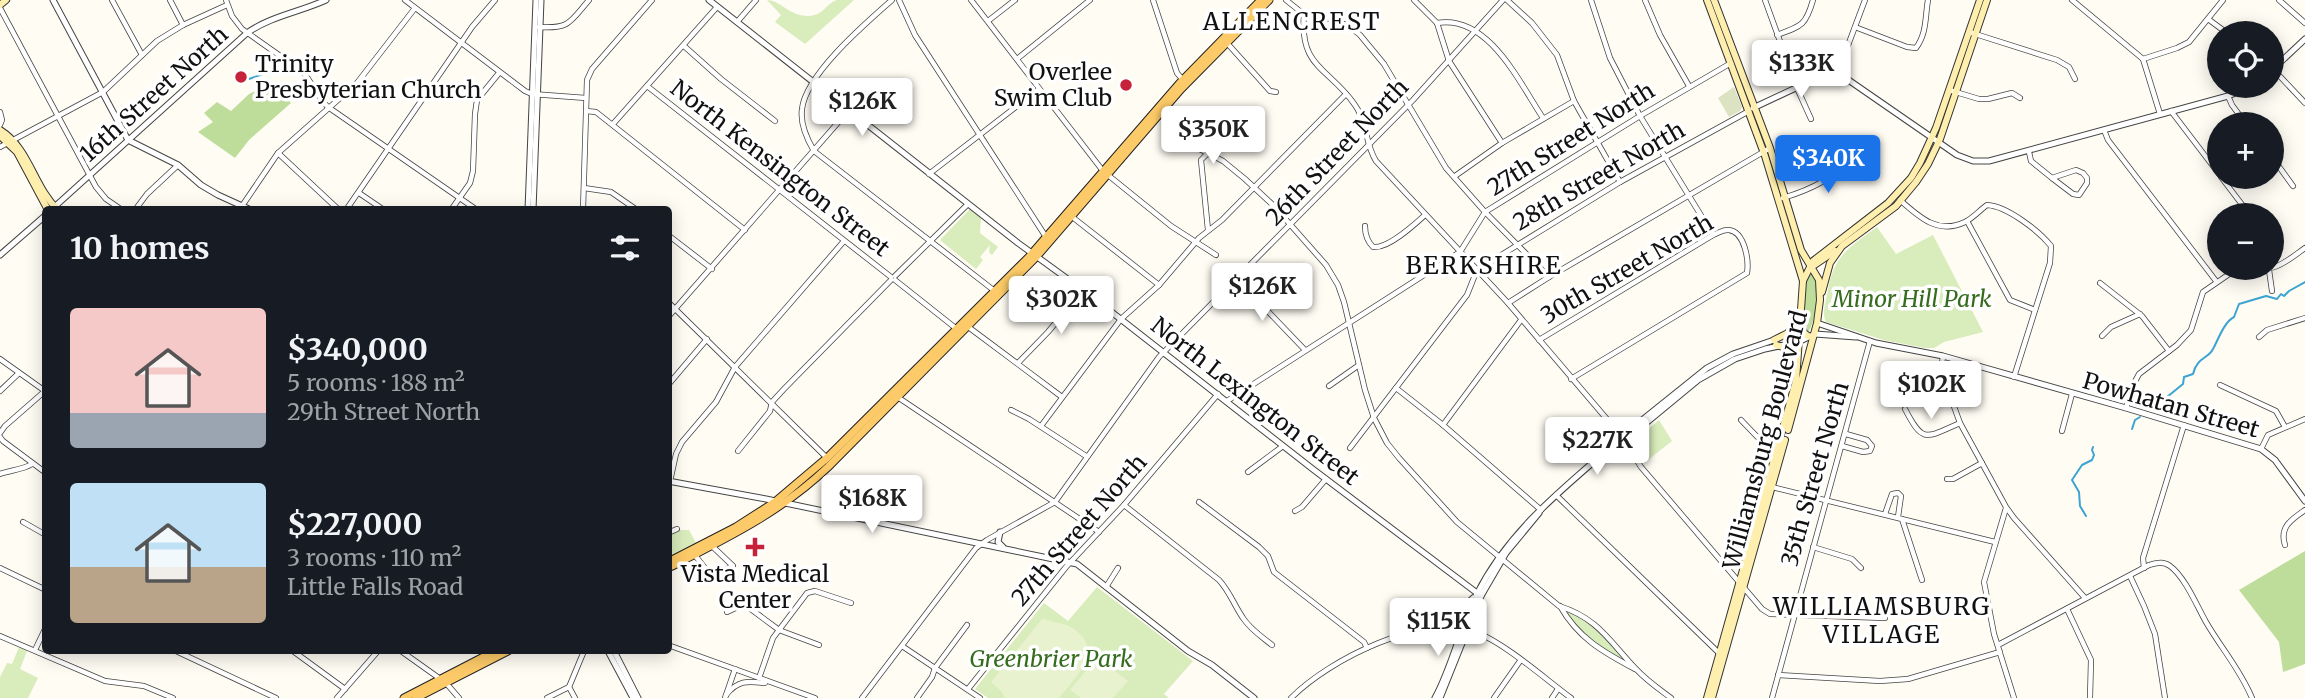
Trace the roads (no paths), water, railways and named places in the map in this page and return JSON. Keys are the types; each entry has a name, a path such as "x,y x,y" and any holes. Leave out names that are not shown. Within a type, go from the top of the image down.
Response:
{"main road":[{"path":"0,6 6,0"},
{"path":"672,560 753,524 785,503 830,461 1035,255 1184,81 1261,0"},
{"path":"1184,81 1227,43 1269,0"},
{"path":"1707,0 1752,109 1802,264 1810,267"},
{"path":"1714,0 1734,62"},
{"name":"Williamsburg Boulevard","path":"1779,453 1796,381 1803,281 1820,254 1898,198 1911,178 1952,91 1980,0"},
{"name":"Williamsburg Boulevard","path":"1972,33 1987,0"},
{"name":"Williamsburg Boulevard","path":"1810,267 1880,219 1922,173 1939,143 1952,91"},
{"path":"0,127 51,206"},
{"path":"0,136 11,141"},
{"path":"1820,300 1830,263 1840,247"},
{"path":"1797,249 1811,256 1820,254"},
{"path":"1797,249 1803,281"},
{"name":"Williamsburg Boulevard","path":"1710,698 1817,323 1819,280 1810,267"},
{"path":"1798,361 1787,348 1775,343 1787,333 1801,313"},
{"path":"1800,323 1804,333 1812,335"},
{"path":"711,543 775,502 830,461"},
{"path":"672,565 693,552"},
{"path":"416,698 490,654"},
{"path":"404,698 502,654"}],"street":[{"path":"54,0 128,139 178,165 201,185 242,206 278,153 357,83 415,8"},
{"path":"112,0 142,55"},
{"path":"170,0 183,25"},
{"name":"16th Street North","path":"56,206 247,33 272,19 326,0"},
{"path":"405,0 525,91 586,98"},
{"path":"349,206 495,0"},
{"path":"531,206 536,0"},
{"path":"537,27 541,0"},
{"path":"537,27 560,28 589,0"},
{"path":"583,206 587,80 592,69 652,0"},
{"name":"North Lexington Street","path":"709,0 929,174 1479,595"},
{"path":"737,22 756,0"},
{"path":"892,0 851,37 813,82 804,99 802,115 807,138 814,151 998,293"},
{"path":"899,0 915,35 1048,240"},
{"path":"971,0 1105,173 1153,212 1216,255"},
{"path":"988,21 1015,0"},
{"path":"1017,59 1090,0"},
{"path":"1153,0 1177,73 1184,81"},
{"path":"1286,0 1299,11 1335,20 1356,31 1382,61 1440,159 1485,212 1549,277"},
{"path":"1415,0 1437,23 1449,61 1502,143"},
{"path":"1505,0 1532,23 1553,48 1563,65 1574,101 1620,182"},
{"name":"26th Street North","path":"862,698 981,544 1055,502 1164,352 1408,104 1505,0"},
{"path":"1591,0 1610,58 1640,116 1713,235"},
{"path":"1645,0 1660,34 1689,86"},
{"path":"1765,0 1811,119"},
{"path":"1777,35 1802,25 1808,18 1813,0"},
{"path":"1752,109 1834,70 1843,56 1866,0"},
{"path":"1855,27 1916,48 1927,22 1928,0"},
{"path":"2072,0 2143,59 2160,114"},
{"path":"2143,59 2183,46 2194,37 2223,0"},
{"path":"2279,0 2305,23"},
{"path":"0,146 103,92 157,41 226,2 237,24 303,72 311,81 318,97 328,107 471,206"},
{"path":"0,6 90,174 106,200 116,206"},
{"path":"613,124 717,6"},
{"path":"1304,13 1304,37 1308,53 1358,110 1368,145 1377,163 1508,303 1623,438 1641,467 1762,609 1770,614 1885,618"},
{"path":"1437,23 1449,21 1477,30 1499,52 1543,118"},
{"path":"1972,33 2057,60 2069,67 2075,79"},
{"path":"2284,58 2305,38"},
{"path":"1227,43 1269,91 1276,92"},
{"path":"684,46 775,121"},
{"name":"27th Street North","path":"1227,401 1460,251 1485,212 1689,86 1734,62"},
{"path":"1834,70 1957,155 1973,161 1989,161 2029,152 2220,98"},
{"path":"453,206 470,183 473,171 477,100 499,73"},
{"path":"2284,81 2305,103"},
{"name":"North Kensington Street","path":"647,86 893,279 962,328 1018,363 1062,397"},
{"path":"929,174 1039,89"},
{"path":"1952,91 1979,99 2012,93 2020,98"},
{"path":"1041,426 1121,319 1160,285 1195,242 1222,220 1346,94"},
{"path":"1455,176 1502,143 1574,101"},
{"path":"1162,106 1186,142 1230,166 1254,187 1332,275 1344,302 1374,418 1387,443 1411,472 1457,522 1559,606 1570,624 1588,642 1638,671 1671,698"},
{"name":"28th Street North","path":"1477,270 1620,182 1752,109"},
{"path":"672,312 849,110"},
{"path":"586,111 596,112 613,124 745,230"},
{"path":"2171,111 2207,158"},
{"path":"0,112 0,127"},
{"path":"1208,230 1201,160 1252,116"},
{"path":"2104,130 2119,154 2216,281 2201,295 2191,330 2183,340 2138,374 2126,408"},
{"path":"1508,303 1766,149"},
{"path":"2029,152 2031,161 2052,178 2073,194 2079,195 2087,183 2083,173 2076,170 2052,178"},
{"path":"278,153 335,206"},
{"path":"1782,198 1818,186 1857,155"},
{"path":"138,206 178,165"},
{"path":"2284,174 2293,186"},
{"path":"584,188 600,188 611,192 631,206"},
{"path":"359,193 378,206"},
{"path":"1898,198 1921,219 1933,225 1950,226 1967,221 1987,205 1997,205 2042,236 2051,246 2050,263 2014,377"},
{"path":"738,451 770,411 772,402 968,204"},
{"path":"1070,215 1160,285"},
{"path":"1365,226 1369,242 1373,247 1380,247 1425,215"},
{"path":"0,255 42,218"},
{"path":"1967,221 2010,300 2035,310"},
{"name":"30th Street North","path":"1539,340 1713,235 1732,230 1740,235 1749,263 1747,273 1571,379"},
{"path":"672,238 712,269"},
{"path":"672,469 682,442 716,402 735,367 844,241"},
{"path":"2284,263 2305,248"},
{"path":"1350,448 1467,295 1477,270"},
{"path":"1236,278 1306,350"},
{"path":"2270,280 2272,291"},
{"path":"2100,283 2140,314 2169,351"},
{"path":"1018,363 1083,290"},
{"path":"672,305 830,461"},
{"path":"2102,335 2110,327 2140,314"},
{"path":"2259,337 2267,330 2305,318"},
{"path":"1443,425 1521,320"},
{"path":"1817,323 1856,337"},
{"path":"1437,698 1479,595 1501,558 1556,495 1623,438 1629,437 1710,372 1775,343 1798,342 1812,335 1856,337"},
{"name":"Powhatan Street","path":"1856,337 1906,351 1943,356 2261,449 2274,460 2305,501"},
{"path":"672,380 707,339"},
{"name":"35th Street North","path":"1772,698 1870,341"},
{"path":"1943,356 1941,372 1960,423 2006,507 2085,598"},
{"path":"0,359 42,389"},
{"path":"1329,386 1359,365"},
{"path":"0,391 19,373"},
{"path":"2220,385 2276,411 2286,427"},
{"path":"1396,388 1541,510"},
{"path":"42,394 5,426 0,435 42,470"},
{"name":"27th Street North","path":"968,689 1071,563 1218,394"},
{"path":"2062,431 2072,394"},
{"path":"895,395 1099,532"},
{"path":"1905,409 1915,429 1921,434 1929,435 1960,423"},
{"path":"1010,410 1041,426 1086,456"},
{"path":"2261,449 2267,435 2305,419"},
{"path":"1741,420 1768,447 1779,453"},
{"path":"2144,568 2143,558 2184,425"},
{"path":"1842,446 1863,452 1870,451 1872,446 1871,442 1846,434"},
{"path":"1248,472 1283,446"},
{"path":"0,474 24,468 32,463"},
{"path":"1947,479 1953,479 1982,463"},
{"path":"1295,511 1302,507 1326,479"},
{"path":"672,482 1077,564 1187,650 1212,665 1254,698"},
{"path":"1770,487 1995,542"},
{"path":"1885,514 1892,494 1898,493 1902,496 1900,518 1922,580"},
{"path":"1556,495 1722,655"},
{"path":"1199,502 1259,547 1268,556 1274,572 1364,642 1367,648"},
{"path":"1124,505 1219,580 1229,591 1243,618 1272,645"},
{"path":"2006,507 1985,572 1985,591 1997,645 2014,698"},
{"path":"2285,545 2282,536 2285,527 2305,510"},
{"path":"23,522 42,533"},
{"path":"672,531 677,529"},
{"path":"1000,532 998,542 1007,549"},
{"path":"693,552 712,577 733,566 711,543"},
{"path":"1813,547 1852,559 1861,568"},
{"path":"1997,645 2160,562 2174,570 2207,625 2237,667 2252,698"},
{"path":"0,568 42,588"},
{"path":"1106,587 1118,568"},
{"path":"2130,576 2155,634 2165,698"},
{"path":"759,678 774,638 810,591 851,604"},
{"path":"1291,698 1324,670 1344,658 1421,630 1468,605 1479,595"},
{"path":"748,606 751,600"},
{"path":"727,612 744,604 779,630 819,645"},
{"path":"1559,606 1573,610 1594,623 1638,671"},
{"path":"2067,609 2091,660 2090,698"},
{"path":"917,698 935,668 967,625"},
{"path":"1421,630 1444,627 1465,629 1487,637 1571,698"},
{"path":"35,650 42,635"},
{"path":"0,636 42,653"},
{"path":"672,646 815,698"},
{"path":"902,646 980,698"},
{"path":"1778,675 1880,681 1908,679 2000,652"},
{"path":"44,654 105,681 144,686 173,698"},
{"path":"182,654 276,698"},
{"path":"297,654 345,689"},
{"path":"337,698 375,654"},
{"path":"405,654 443,681 459,698"},
{"path":"547,698 569,687 583,654"},
{"path":"610,654 636,698"},
{"path":"615,654 636,698"},
{"path":"1494,698 1520,661"},
{"path":"726,696 735,669"},
{"path":"726,696 732,687 742,681 770,683"},
{"path":"569,687 575,698"},
{"path":"783,698 787,689"},
{"path":"1552,698 1558,689"}],"waterway":[{"path":"249,79 263,74 261,68"},
{"path":"2151,410 2183,384 2184,377 2193,374 2197,364 2211,352 2224,327 2234,317 2239,304 2266,296 2277,299 2281,294 2284,296 2305,282"},
{"path":"2132,429 2135,420 2140,417"},
{"path":"2086,516 2080,506 2079,492 2072,480 2082,465 2092,460 2093,447"}],"place":[{"name":"Trinity Presbyterian Church","path":"241,77"},
{"name":"Overlee Swim Club","path":"1126,85"},
{"name":"Vista Medical Center","path":"755,547"}],"district":[{"name":"ALLENCREST","path":"1292,22"},
{"name":"BERKSHIRE","path":"1484,266"},
{"name":"WILLIAMSBURG VILLAGE","path":"1882,621"}],"park label":[{"name":"Minor Hill Park","path":"1912,299"},
{"name":"Greenbrier Park","path":"1051,659"}]}
